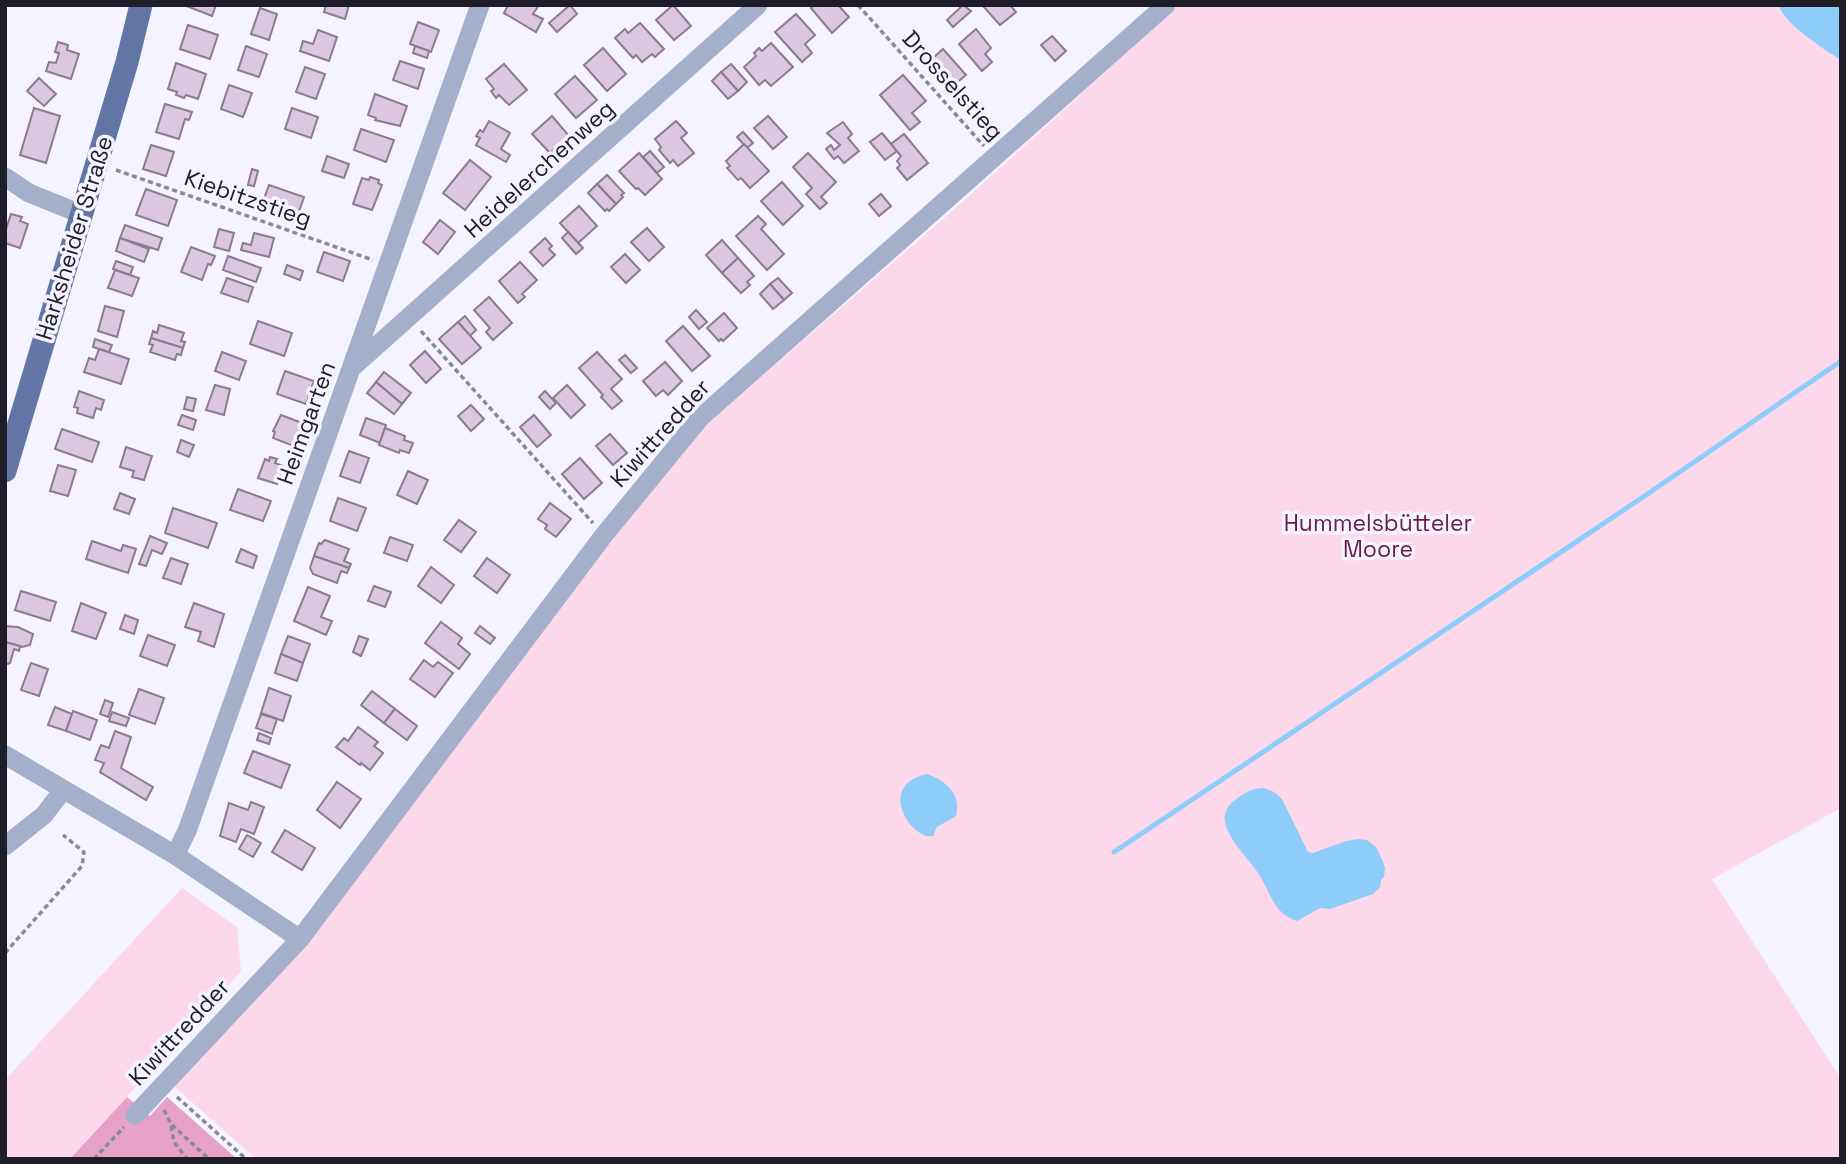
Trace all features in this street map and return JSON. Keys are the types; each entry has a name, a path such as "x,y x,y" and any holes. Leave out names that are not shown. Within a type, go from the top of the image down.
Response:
{"main road":[{"name":"Harksheider Straße","path":"5,471 127,62 141,5"}],"street":[{"name":"Heimgarten","path":"174,855 187,831 480,5"},
{"name":"Heidelerchenweg","path":"352,368 758,5"},
{"name":"Kiwittredder","path":"135,1115 300,939 604,536 700,418 1166,5"},
{"path":"5,177 29,193 81,214"},
{"path":"6,757 174,855 300,939"},
{"path":"5,846 44,815 63,790"}],"path":[{"name":"Drosselstieg","path":"858,5 994,158"},
{"name":"Kiebitzstieg","path":"96,163 388,266"},
{"path":"409,317 604,536"},
{"path":"5,953 82,866 84,852 63,835"},
{"path":"160,1088 174,1142 187,1159"},
{"path":"160,1088 246,1159"},
{"name":"Kiwittredder","path":"94,1159 135,1115"},
{"path":"171,1124 209,1159"}],"green space":[{"name":"Hummelsbütteler Moore","path":"1179,5 1841,5 1841,808 1712,879 1841,1079 1841,1159 256,1159 174,1086 307,944 641,502 705,426 967,198"},
{"path":"182,888 237,927 241,971 70,1159 5,1159 5,1080"}],"shaded area":[{"path":"127,1097 150,1116 167,1097 237,1159 70,1159"}],"water":[{"path":"1778,5 1841,5 1841,60 1796,28"},
{"path":"927,774 946,784 957,801 956,816 937,827 933,836 916,830 908,821 901,800 903,789 911,780"},
{"path":"1264,788 1282,799 1308,852 1313,853 1358,839 1367,840 1376,847 1385,868 1380,887 1373,894 1330,909 1320,908 1297,921 1283,913 1273,902 1258,873 1226,827 1227,808 1245,793"}],"building":[{"path":"184,5 216,5 212,16"},
{"path":"326,5 349,5 345,19 324,12"},
{"path":"508,5 539,5 533,14 543,19 536,32 504,13"},
{"path":"570,5 577,14 557,32 549,23"},
{"path":"673,5 691,26 674,40 656,20"},
{"path":"814,5 838,5 849,17 832,33 811,8"},
{"path":"963,5 971,11 953,27 947,20"},
{"path":"1010,5 1016,12 1000,25 983,6"},
{"path":"260,8 277,14 269,40 251,34"},
{"path":"796,14 815,35 805,44 812,53 802,62 775,32"},
{"path":"418,22 439,30 431,52 410,44"},
{"path":"640,23 664,49 655,57 652,54 642,62 636,55 633,58 615,38 625,29 628,33"},
{"path":"188,25 218,35 210,59 180,49"},
{"path":"976,29 991,48 985,54 992,62 982,71 959,44"},
{"path":"318,30 337,37 329,61 300,51 303,41 313,44"},
{"path":"1052,36 1066,51 1055,61 1041,45"},
{"path":"58,42 68,45 67,50 79,54 71,79 46,71 49,62 56,63"},
{"path":"771,43 793,67 771,86 765,80 759,85 744,67 756,56 754,53 759,48 762,51"},
{"path":"246,46 267,54 259,77 238,70"},
{"path":"415,46 429,51 427,58 413,53"},
{"path":"603,48 626,74 607,91 584,65"},
{"path":"943,49 966,75 948,90 925,65"},
{"path":"400,61 424,69 418,89 393,80"},
{"path":"176,63 206,74 198,99 186,95 184,98 168,89"},
{"path":"504,64 527,90 509,105 499,95 496,98 491,91 494,89 486,79"},
{"path":"731,64 747,82 738,91 721,72"},
{"path":"305,67 325,74 316,99 296,92"},
{"path":"721,72 738,91 728,99 712,81"},
{"path":"903,75 926,101 912,113 920,122 910,130 880,95"},
{"path":"575,76 597,100 576,118 555,94"},
{"path":"39,78 56,94 44,106 27,91"},
{"path":"229,85 252,93 243,117 221,109"},
{"path":"375,94 407,106 400,126 375,120 376,118 368,115"},
{"path":"165,104 192,112 189,120 185,119 179,139 156,132"},
{"path":"34,108 60,116 46,163 20,155"},
{"path":"292,108 318,117 311,138 285,129"},
{"path":"552,116 569,136 550,153 532,134"},
{"path":"768,116 787,137 773,149 754,128"},
{"path":"489,121 510,133 501,149 510,155 506,162 476,145 480,138 476,136 480,130 483,132"},
{"path":"676,121 687,133 681,138 694,153 678,166 673,160 670,163 659,150 661,147 655,139"},
{"path":"843,122 852,134 848,138 859,151 844,163 838,156 834,159 826,149 831,145 834,150 840,145 827,133"},
{"path":"361,129 394,140 386,162 354,150"},
{"path":"743,132 753,143 747,148 737,137"},
{"path":"882,133 897,151 885,160 870,142"},
{"path":"904,134 928,163 907,180 897,168 900,165 897,161 901,156 891,144"},
{"path":"744,144 769,171 750,188 727,168 730,166 726,161"},
{"path":"151,145 174,152 166,176 143,169"},
{"path":"650,151 664,167 657,173 643,157"},
{"path":"639,153 662,179 645,195 619,171"},
{"path":"808,153 836,182 821,197 827,203 820,209 806,194 812,188 793,167"},
{"path":"327,156 349,164 344,178 322,171"},
{"path":"470,160 491,177 465,210 443,193"},
{"path":"252,169 258,171 254,186 248,185"},
{"path":"607,175 624,193 616,204 597,184"},
{"path":"370,177 379,180 378,183 382,185 372,210 353,204 362,178 369,180"},
{"path":"782,182 803,206 783,225 761,201"},
{"path":"597,184 616,204 609,211 605,211 588,193"},
{"path":"269,185 304,197 295,223 260,210"},
{"path":"146,189 177,200 168,226 136,215"},
{"path":"881,194 891,206 879,216 869,204"},
{"path":"579,206 597,226 578,243 560,223"},
{"path":"11,214 22,217 20,221 28,224 20,248 5,243 5,232"},
{"path":"758,216 766,224 761,229 784,254 767,270 736,236"},
{"path":"440,220 455,232 438,254 423,242"},
{"path":"125,225 162,238 158,250 120,238"},
{"path":"647,228 664,247 649,261 631,242"},
{"path":"219,229 234,233 229,251 214,247"},
{"path":"568,232 583,248 576,254 562,238"},
{"path":"254,233 274,238 269,257 241,250 243,243 251,245"},
{"path":"120,238 149,249 144,262 116,251"},
{"path":"545,238 552,246 549,249 555,255 543,266 530,252"},
{"path":"722,240 738,258 722,273 706,255"},
{"path":"191,247 215,256 211,265 208,264 202,280 181,272"},
{"path":"324,252 350,261 343,281 317,272"},
{"path":"625,254 640,270 626,283 611,267"},
{"path":"228,256 261,268 256,282 223,270"},
{"path":"738,258 754,276 747,282 750,285 741,293 722,273"},
{"path":"116,261 133,267 130,275 113,269"},
{"path":"520,262 537,280 522,294 525,297 518,303 499,281"},
{"path":"287,265 303,271 300,280 284,274"},
{"path":"115,270 139,278 132,296 108,288"},
{"path":"227,278 253,287 248,302 221,293"},
{"path":"778,278 792,293 784,300 770,284"},
{"path":"770,284 784,300 773,309 760,294"},
{"path":"489,297 512,323 493,340 486,332 490,328 474,310"},
{"path":"105,306 124,311 117,337 98,331"},
{"path":"696,310 707,322 699,329 689,317"},
{"path":"724,313 737,328 723,341 719,341 707,328"},
{"path":"465,316 476,330 470,336 458,322"},
{"path":"258,321 292,333 284,356 250,344"},
{"path":"458,322 481,348 462,364 439,339"},
{"path":"159,325 184,333 181,341 185,342 183,348 151,338 153,331 157,333"},
{"path":"683,326 710,356 692,371 666,341"},
{"path":"151,338 183,348 181,355 177,354 175,360 150,352 153,345 149,344"},
{"path":"95,339 112,345 109,352 93,347"},
{"path":"99,349 129,359 121,384 84,372 89,358 95,360"},
{"path":"425,351 441,369 426,383 410,365"},
{"path":"222,352 246,361 239,380 215,371"},
{"path":"597,352 622,379 611,389 622,401 612,409 579,368"},
{"path":"625,355 637,368 631,373 619,360"},
{"path":"665,362 682,381 668,395 663,390 656,396 643,381"},
{"path":"285,371 314,381 306,404 277,394"},
{"path":"384,372 411,393 402,404 376,382"},
{"path":"376,382 402,404 394,414 367,393"},
{"path":"215,385 230,389 224,415 206,410"},
{"path":"567,385 585,405 571,418 553,398"},
{"path":"79,391 104,400 101,410 96,408 93,418 77,413 78,408 74,407"},
{"path":"545,391 556,403 550,409 539,397"},
{"path":"187,397 196,399 193,411 184,409"},
{"path":"471,405 484,419 471,431 458,416"},
{"path":"182,415 196,420 193,430 178,425"},
{"path":"281,415 305,424 296,447 273,438 273,431"},
{"path":"534,415 551,435 537,447 520,427"},
{"path":"366,418 386,425 380,443 360,435"},
{"path":"385,428 405,436 404,440 413,443 409,453 400,450 399,453 379,445"},
{"path":"62,429 99,442 92,462 55,449"},
{"path":"610,434 627,453 613,465 596,446"},
{"path":"181,440 194,445 189,457 177,452"},
{"path":"126,447 152,456 144,480 132,477 134,471 120,467"},
{"path":"349,451 369,458 360,483 340,476"},
{"path":"270,457 277,459 275,463 283,466 277,484 258,478 265,459 269,461"},
{"path":"580,458 602,483 584,499 562,474"},
{"path":"58,465 76,470 68,496 50,491"},
{"path":"408,471 428,480 417,504 397,495"},
{"path":"238,489 271,501 263,521 230,510"},
{"path":"120,493 135,499 129,514 114,509"},
{"path":"338,498 366,508 357,531 330,521"},
{"path":"550,503 571,519 556,537 545,529 547,525 538,519"},
{"path":"173,508 217,523 208,548 165,533"},
{"path":"459,520 476,532 461,552 444,540"},
{"path":"150,536 167,543 162,554 152,550 146,566 139,564"},
{"path":"390,537 413,545 407,561 384,553"},
{"path":"325,540 349,549 344,561 351,564 349,568 314,556 319,543"},
{"path":"92,541 121,551 123,545 136,549 128,573 86,559"},
{"path":"241,549 257,556 253,568 236,562"},
{"path":"314,556 349,568 347,573 341,571 337,583 313,574 310,568"},
{"path":"171,558 188,564 181,584 163,578"},
{"path":"487,558 510,575 497,593 474,576"},
{"path":"431,567 454,585 441,603 418,586"},
{"path":"374,586 391,592 385,607 368,601"},
{"path":"308,587 330,596 321,617 332,621 326,635 294,621"},
{"path":"21,591 56,602 50,621 15,610"},
{"path":"81,603 106,613 96,639 72,631"},
{"path":"194,603 224,614 214,647 198,641 201,632 185,627"},
{"path":"125,615 138,620 134,634 120,629"},
{"path":"441,622 462,638 458,644 470,654 459,669 425,643"},
{"path":"5,626 18,627 33,634 30,645 22,647 5,642"},
{"path":"480,626 495,638 490,644 475,633"},
{"path":"148,635 175,645 167,666 140,656"},
{"path":"288,636 310,644 303,663 281,654"},
{"path":"359,636 368,639 361,656 353,652"},
{"path":"5,642 20,646 19,651 14,649 8,664 5,663"},
{"path":"281,654 303,663 297,681 275,673"},
{"path":"424,660 433,667 438,662 453,673 435,697 410,679"},
{"path":"31,663 48,669 39,696 21,690"},
{"path":"269,688 291,696 283,721 261,713"},
{"path":"139,689 164,698 155,724 129,715"},
{"path":"372,691 395,709 384,723 361,705"},
{"path":"105,700 113,703 108,717 100,714"},
{"path":"55,707 72,714 66,731 48,725"},
{"path":"395,709 417,726 407,740 384,723"},
{"path":"73,711 97,720 90,740 66,731"},
{"path":"112,712 129,718 126,726 109,721"},
{"path":"261,714 277,719 272,734 256,728"},
{"path":"358,727 378,742 374,746 383,753 370,770 336,747 344,738 348,741"},
{"path":"115,731 131,737 121,768 153,787 146,800 100,772 104,763 95,760 101,745 109,748"},
{"path":"259,733 271,738 269,744 257,740"},
{"path":"253,751 290,765 281,788 244,773"},
{"path":"337,782 361,799 340,828 317,810"},
{"path":"251,802 264,807 254,834 241,829 236,842 220,836 229,803 248,810"},
{"path":"285,830 315,848 302,870 272,852"},
{"path":"247,835 261,843 253,857 239,849"}],"waterway":[{"path":"1114,852 1841,361"}]}
